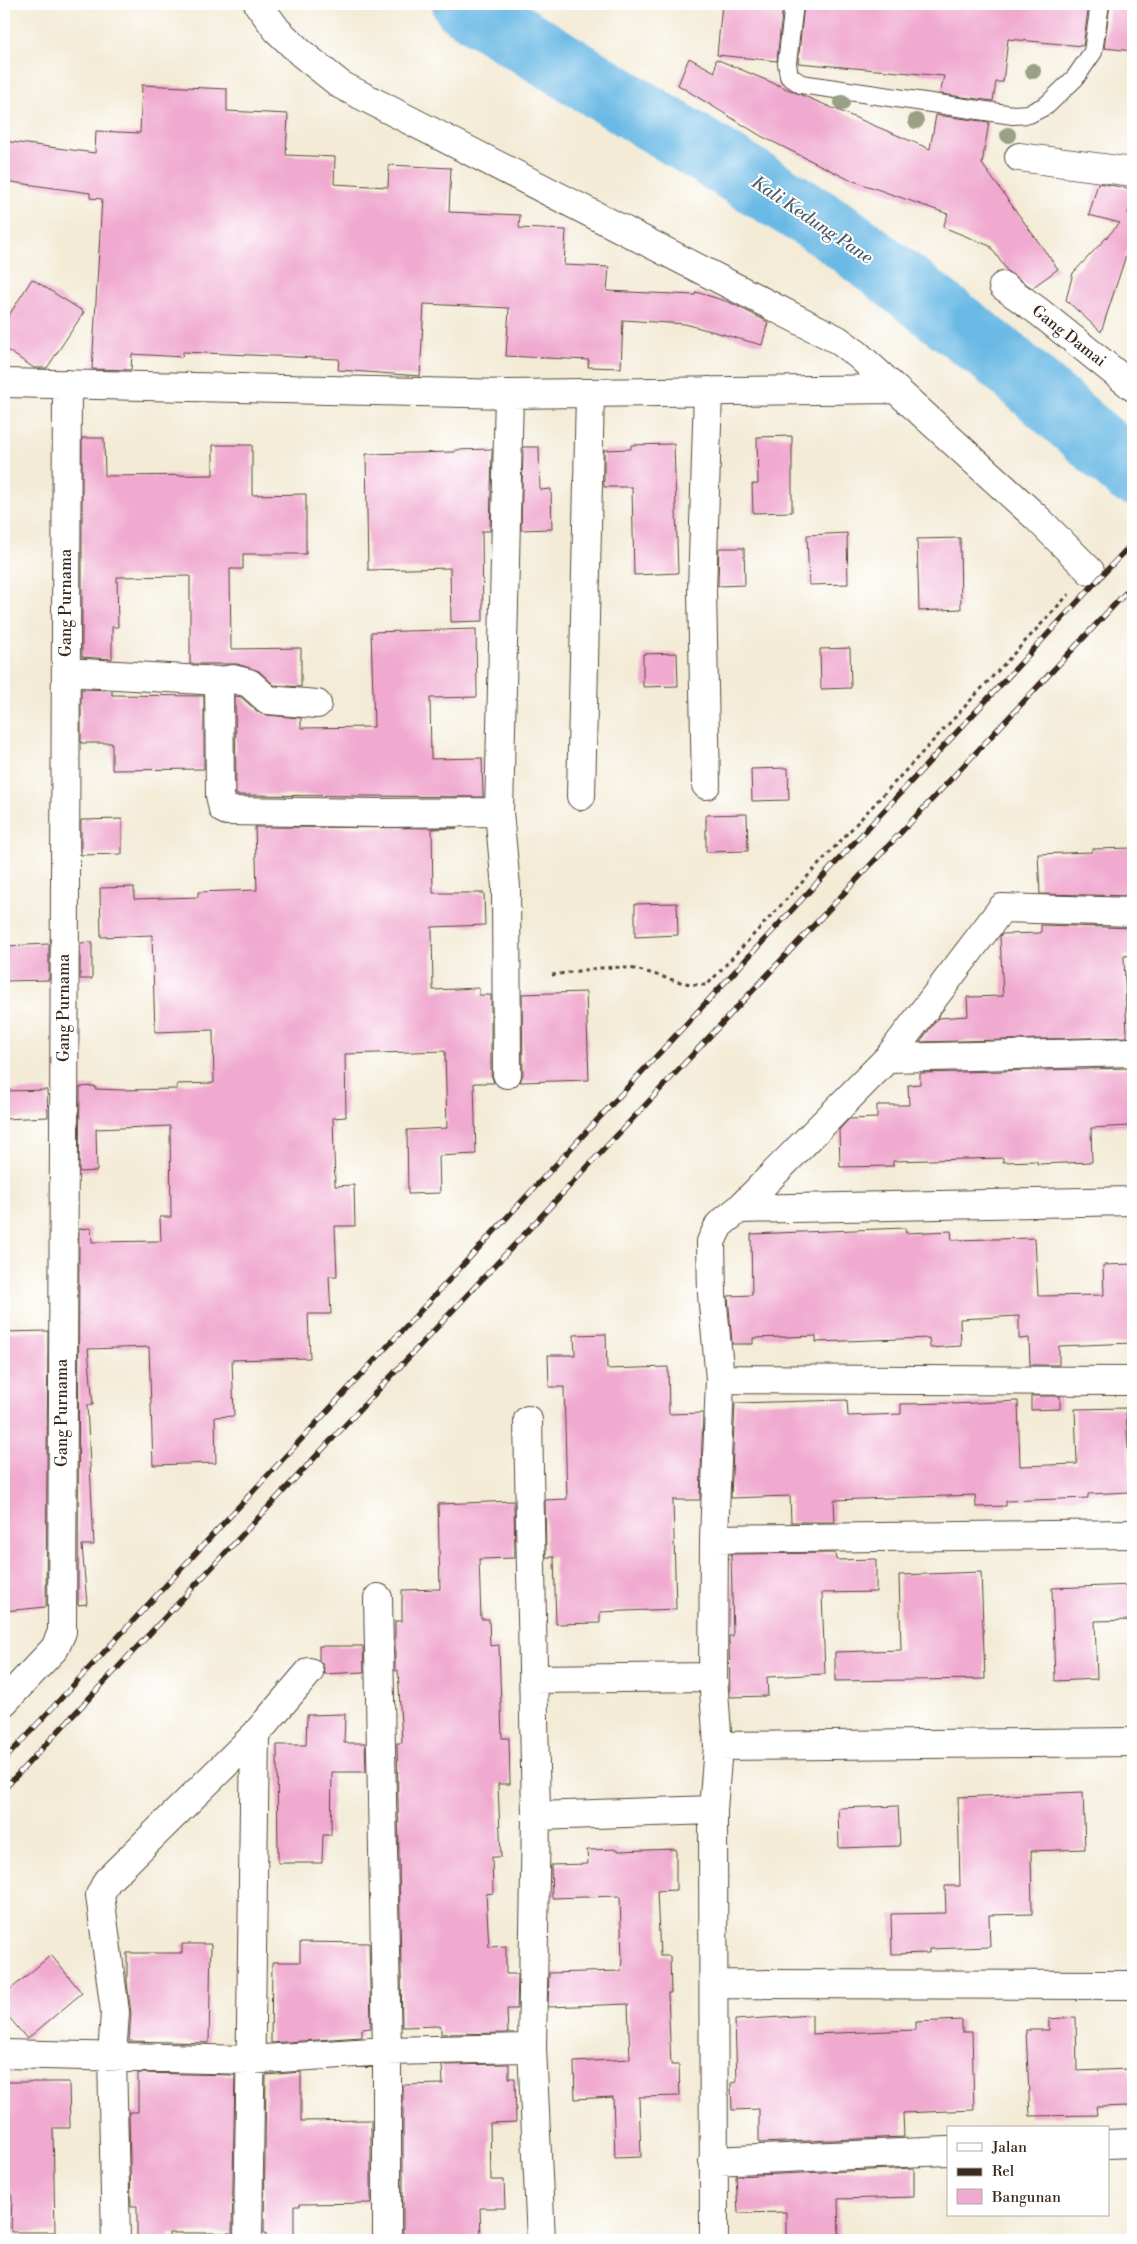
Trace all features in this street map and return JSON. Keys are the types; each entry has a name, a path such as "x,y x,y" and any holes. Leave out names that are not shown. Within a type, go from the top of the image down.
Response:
{"street":[{"path":"258,4 277,30 301,53 342,85 838,340 857,354 1036,518 1090,571"},
{"path":"1019,157 1133,172"},
{"name":"Gang Damai","path":"1003,286 1038,311 1133,387"},
{"path":"4,383 509,394 894,389"},
{"name":"Gang Purnama","path":"4,1702 56,1647 62,1632 67,384"},
{"path":"706,785 702,592 708,391"},
{"path":"581,796 590,393"},
{"path":"506,1074 506,886 499,812 509,394"},
{"path":"66,672 219,681 233,679 249,683 268,700 318,704"},
{"path":"219,681 220,795 224,810 379,813 499,812"},
{"path":"714,2240 713,1810 718,1746 713,1677 714,1539 720,1379 712,1294 711,1242 719,1225 739,1209 888,1058 1002,908 1133,912"},
{"path":"888,1058 1133,1052"},
{"path":"739,1209 1133,1201"},
{"path":"720,1379 1133,1381"},
{"path":"528,1420 536,1816 532,2048 541,2240"},
{"path":"714,1539 1133,1534"},
{"path":"378,1598 387,2051 387,2240"},
{"path":"116,2240 112,2056 115,2012 100,1903 101,1891 118,1870 255,1735 309,1672"},
{"path":"533,1679 713,1677"},
{"path":"248,2240 255,1735"},
{"path":"718,1746 1133,1742"},
{"path":"536,1816 713,1810"},
{"path":"714,1984 1133,1985"},
{"path":"4,2054 249,2060 387,2051 532,2048"},
{"path":"1110,2144 1133,2143"},
{"path":"713,2161 947,2151"}],"lane":[{"path":"794,4 787,63 789,76 802,84 1013,115 1029,114 1047,106 1075,78 1093,52 1100,4"}],"path":[{"path":"552,975 618,967 635,969 690,985 707,985 1090,571"}],"building":[{"path":"722,4 783,4 777,61 717,55"},
{"path":"804,4 1089,4 1083,46 1008,39 1003,82 996,82 993,101 940,94 944,76 798,63"},
{"path":"1110,4 1133,4 1133,51 1104,48"},
{"path":"689,58 715,72 716,59 930,149 936,115 989,122 982,164 1058,269 1032,288 1008,272 990,246 943,227 948,214 848,179 761,136 678,85"},
{"path":"142,85 227,89 227,111 288,114 286,155 335,157 334,184 388,187 389,165 451,168 449,212 520,215 519,228 566,230 564,265 609,267 607,291 695,295 696,292 729,302 768,322 762,345 685,324 623,320 621,368 588,367 589,360 506,356 509,308 424,304 420,376 338,370 339,359 183,352 182,357 132,354 131,370 92,369 102,199 90,198 90,193 4,181 4,141 95,153 96,131 140,133"},
{"path":"1098,183 1133,189 1128,214 1133,209 1133,234 1101,332 1066,300 1073,273 1120,223 1089,215"},
{"path":"32,279 84,312 47,368 34,368 4,348 4,323"},
{"path":"792,436 792,512 753,513 752,484 758,484 757,437"},
{"path":"82,438 104,438 105,476 213,475 213,445 252,445 252,495 306,494 306,554 243,554 243,569 230,569 231,649 301,648 301,687 274,685 259,671 237,664 190,664 190,576 117,577 118,627 112,627 112,659 82,657"},
{"path":"674,444 678,573 634,575 632,487 604,487 604,450 631,449 631,445"},
{"path":"523,447 539,447 540,490 551,489 552,529 521,530"},
{"path":"492,449 490,531 482,531 483,621 451,622 450,568 368,570 366,454 455,452 455,450"},
{"path":"847,533 848,584 809,585 807,535"},
{"path":"960,538 961,609 919,611 917,539"},
{"path":"719,548 744,548 745,585 718,586"},
{"path":"476,629 477,697 430,698 431,759 482,758 483,797 236,795 235,696 241,697 258,712 266,715 301,718 301,728 374,727 371,632"},
{"path":"850,648 851,688 821,689 820,649"},
{"path":"677,653 678,686 643,687 643,654"},
{"path":"81,689 112,690 112,695 204,696 204,769 112,770 112,743 81,743"},
{"path":"788,768 789,800 752,801 751,769"},
{"path":"747,814 748,851 706,852 706,815"},
{"path":"122,819 122,854 81,855 81,820"},
{"path":"255,827 457,828 432,829 433,893 484,893 485,925 432,927 433,990 479,988 479,995 491,995 491,1074 494,1083 474,1083 476,1154 439,1156 440,1193 408,1194 407,1130 447,1128 445,1051 345,1054 346,1117 333,1118 335,1186 354,1185 355,1226 335,1226 337,1276 329,1276 331,1314 308,1314 310,1358 232,1360 234,1416 215,1417 216,1463 153,1465 149,1347 88,1349 93,1405 87,1405 94,1545 82,1545 87,1604 78,1605 79,1229 91,1228 92,1242 161,1241 160,1217 171,1217 170,1126 96,1129 97,1171 79,1172 80,1087 95,1086 95,1089 122,1090 177,1089 177,1084 214,1083 213,1030 155,1032 152,935 101,937 100,888 134,887 134,899 198,897 198,892 257,890"},
{"path":"1133,848 1133,896 1040,894 1038,854 1092,852 1092,849"},
{"path":"677,903 678,935 635,937 635,904"},
{"path":"1041,925 1133,928 1133,955 1124,956 1127,1037 920,1042 938,1018 968,1016 967,997 1003,996 1000,936 1002,934 1041,933"},
{"path":"92,942 92,979 80,979 80,943"},
{"path":"49,944 49,980 4,981 4,946"},
{"path":"586,992 589,1080 520,1082 523,1074 522,994"},
{"path":"1129,1068 1130,1126 1091,1128 1092,1162 1037,1164 1037,1161 1003,1162 1003,1158 893,1161 893,1166 840,1167 839,1130 849,1119 877,1118 877,1105 909,1105 908,1085 920,1084 920,1073"},
{"path":"47,1090 48,1117 4,1119 4,1091"},
{"path":"905,1228 906,1233 951,1231 952,1240 1035,1238 1038,1296 1104,1295 1103,1265 1133,1264 1133,1343 1059,1346 1059,1365 1030,1365 1029,1338 1019,1339 1019,1316 960,1319 961,1346 930,1348 929,1338 816,1342 816,1336 753,1338 753,1344 732,1344 728,1296 752,1295 751,1234"},
{"path":"48,1331 46,1607 4,1611 4,1550 6,1550 4,1519 4,1332"},
{"path":"606,1334 607,1369 668,1367 669,1414 703,1413 700,1500 673,1500 676,1609 600,1612 600,1623 556,1624 554,1557 546,1557 545,1500 567,1499 564,1387 549,1387 548,1355 575,1355 574,1335"},
{"path":"1031,1396 1060,1396 1060,1409 1031,1410"},
{"path":"847,1400 848,1416 901,1414 901,1404 1018,1401 1020,1466 1077,1464 1075,1409 1126,1408 1130,1492 1088,1494 1088,1498 1006,1501 1006,1506 976,1507 975,1495 834,1500 835,1522 791,1522 790,1496 731,1498 735,1403"},
{"path":"514,1501 515,1558 479,1559 481,1619 489,1619 490,1646 499,1645 502,1738 509,1738 510,1784 498,1784 501,1857 492,1857 493,1893 486,1894 489,1947 506,1946 506,1974 518,1974 517,2009 507,2009 508,2033 441,2034 441,2026 402,2027 397,1743 402,1743 398,1670 395,1671 395,1621 402,1621 402,1590 440,1589 438,1504"},
{"path":"835,1553 836,1560 876,1559 876,1592 822,1593 825,1674 767,1677 768,1696 730,1697 729,1636 733,1636 731,1554"},
{"path":"981,1572 985,1679 835,1681 835,1652 901,1650 899,1575"},
{"path":"1133,1585 1133,1620 1095,1621 1097,1679 1055,1681 1052,1588"},
{"path":"319,1646 363,1646 364,1672 324,1674 324,1666 319,1660"},
{"path":"345,1714 344,1743 365,1743 366,1772 332,1772 331,1835 323,1835 322,1863 278,1863 277,1745 306,1745 307,1715"},
{"path":"1083,1792 1085,1849 1031,1851 1032,1914 989,1915 990,1947 929,1949 929,1953 892,1954 891,1914 946,1913 945,1886 960,1886 958,1797"},
{"path":"898,1806 900,1846 839,1848 838,1808"},
{"path":"618,1849 618,1851 676,1849 676,1890 657,1891 660,1956 670,1956 671,1993 668,1993 671,2065 679,2065 680,2096 639,2097 641,2157 615,2158 613,2097 575,2099 574,2062 630,2059 628,2004 548,2007 549,1973 621,1971 622,1958 620,1896 552,1898 551,1865 588,1864 587,1850"},
{"path":"300,1942 369,1943 371,2028 362,2029 362,2037 271,2043 272,1962 300,1962"},
{"path":"182,1944 211,1944 209,2043 129,2041 131,2013 127,1982 127,1953 182,1953"},
{"path":"51,1955 82,1993 27,2039 4,2011 4,1995"},
{"path":"812,2015 812,2034 916,2030 916,2022 962,2020 962,2032 972,2032 974,2110 903,2113 904,2137 759,2143 759,2109 732,2110 731,2083 737,2082 735,2020"},
{"path":"1076,2017 1077,2071 1129,2069 1130,2106 1096,2107 1097,2115 1030,2116 1026,2030 1049,2030 1049,2019"},
{"path":"509,2064 509,2078 515,2078 516,2122 490,2123 491,2180 504,2180 505,2208 480,2208 481,2240 403,2240 403,2085 443,2084 442,2065"},
{"path":"301,2072 301,2121 371,2120 371,2203 300,2204 300,2206 294,2206 294,2238 266,2238 266,2233 264,2233 266,2075"},
{"path":"138,2073 235,2075 232,2233 169,2233 169,2240 137,2240 137,2206 131,2206 129,2112 138,2112"},
{"path":"4,2082 69,2082 70,2128 53,2128 55,2232 11,2232 12,2194 4,2194"},
{"path":"914,2168 914,2197 838,2199 839,2240 786,2240 786,2212 738,2213 736,2176"}],"waterway":[{"name":"Kali Kedung Pane","path":"464,4 836,232 1004,361 1133,474"}],"railway":[{"path":"4,1760 1133,542"},
{"path":"4,1789 1133,585"}]}
